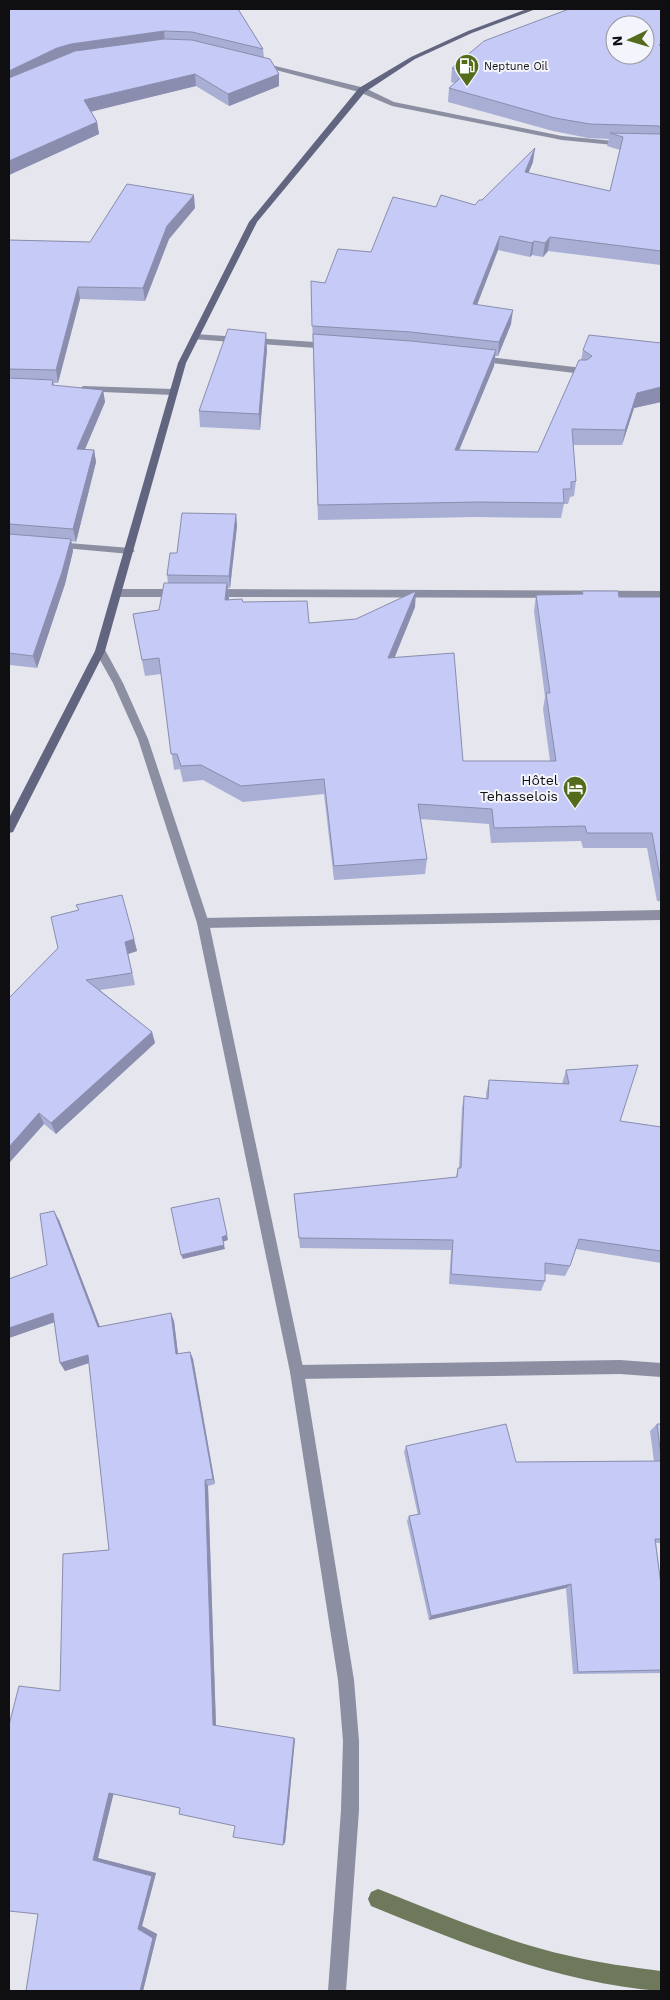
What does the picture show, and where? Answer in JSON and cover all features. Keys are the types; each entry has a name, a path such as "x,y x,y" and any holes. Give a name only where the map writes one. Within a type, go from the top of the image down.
{"main road":[{"path":"9,829 100,651 182,363 253,222 362,90 413,58 470,32 533,9"}],"street":[{"path":"251,62 362,90 392,104 562,138 588,142 630,144"},
{"path":"195,337 344,346"},
{"path":"468,358 583,371"},
{"path":"76,388 173,392"},
{"path":"46,544 130,550"},
{"path":"118,593 661,595"},
{"path":"100,651 118,683 143,739 203,922 297,1372 346,1680 350,1741 350,1810 337,1991"},
{"path":"203,922 661,915"},
{"path":"297,1372 620,1367 661,1370"}],"building":[{"path":"9,9 238,9 263,49 192,32 164,31 71,44 57,48 9,71"},
{"path":"569,9 661,9 661,45 659,45 661,46 661,128 659,126 590,124 555,118 449,88 466,73 452,68 484,41"},
{"path":"164,39 192,40 270,59 279,74 228,94 195,74 84,100 97,122 9,161 9,78 75,51"},
{"path":"610,133 661,133 661,251 550,237 545,243 534,241 532,243 500,236 473,304 513,310 499,342 411,332 312,326 311,281 325,283 338,249 371,252 393,197 436,207 441,195 475,205 535,148 525,172 610,191 623,137"},
{"path":"127,184 194,195 167,226 143,288 78,287 56,370 9,369 9,240 90,242"},
{"path":"228,329 266,333 259,414 199,411"},
{"path":"313,334 411,341 496,350 455,450 538,452 579,360 587,360 592,356 583,350 589,335 661,343 661,387 637,393 625,430 572,429 576,481 571,482 571,489 563,489 564,503 478,502 318,505"},
{"path":"9,378 53,380 52,385 103,390 77,449 94,450 73,529 9,524"},
{"path":"182,513 236,514 229,576 167,575 170,553 177,553"},
{"path":"9,534 71,539 62,572 33,656 9,653"},
{"path":"164,583 227,583 225,600 242,599 243,602 307,601 309,623 356,619 416,591 388,658 454,653 463,761 556,761 546,693 550,693 536,595 583,594 582,591 618,591 619,597 661,597 661,883 652,833 587,833 585,826 494,828 492,809 418,804 427,859 334,866 324,779 241,786 201,765 181,766 177,754 171,754 159,658 142,660 133,614 159,610"},
{"path":"122,895 134,939 125,942 132,973 86,980 152,1032 51,1123 39,1113 9,1147 9,998 58,948 51,917 79,910 76,905"},
{"path":"638,1065 620,1121 661,1127 661,1251 579,1239 570,1266 545,1263 545,1281 451,1274 453,1240 299,1238 294,1194 457,1177 458,1168 461,1168 464,1096 488,1099 489,1080 569,1084 566,1070"},
{"path":"219,1198 227,1235 222,1237 224,1245 181,1255 171,1208"},
{"path":"54,1211 98,1327 171,1313 176,1354 190,1352 213,1479 205,1480 213,1725 294,1738 283,1845 233,1837 235,1826 179,1814 180,1808 109,1793 93,1860 152,1876 138,1929 153,1938 140,1991 26,1991 38,1914 9,1911 9,1725 19,1686 60,1691 63,1554 109,1550 88,1355 60,1363 53,1313 9,1328 9,1279 47,1265 40,1214"},
{"path":"506,1424 516,1462 661,1461 661,1539 655,1539 661,1585 661,1670 578,1672 571,1584 431,1616 409,1516 420,1514 406,1446"},
{"path":"657,1424 661,1424 661,1457"}],"waterway":[{"path":"378,1899 475,1937 568,1966 617,1976 661,1981"}],"place":[{"name":"Neptune Oil","path":"467,87"},
{"name":"Hôtel Tehasselois","path":"575,809"}]}
